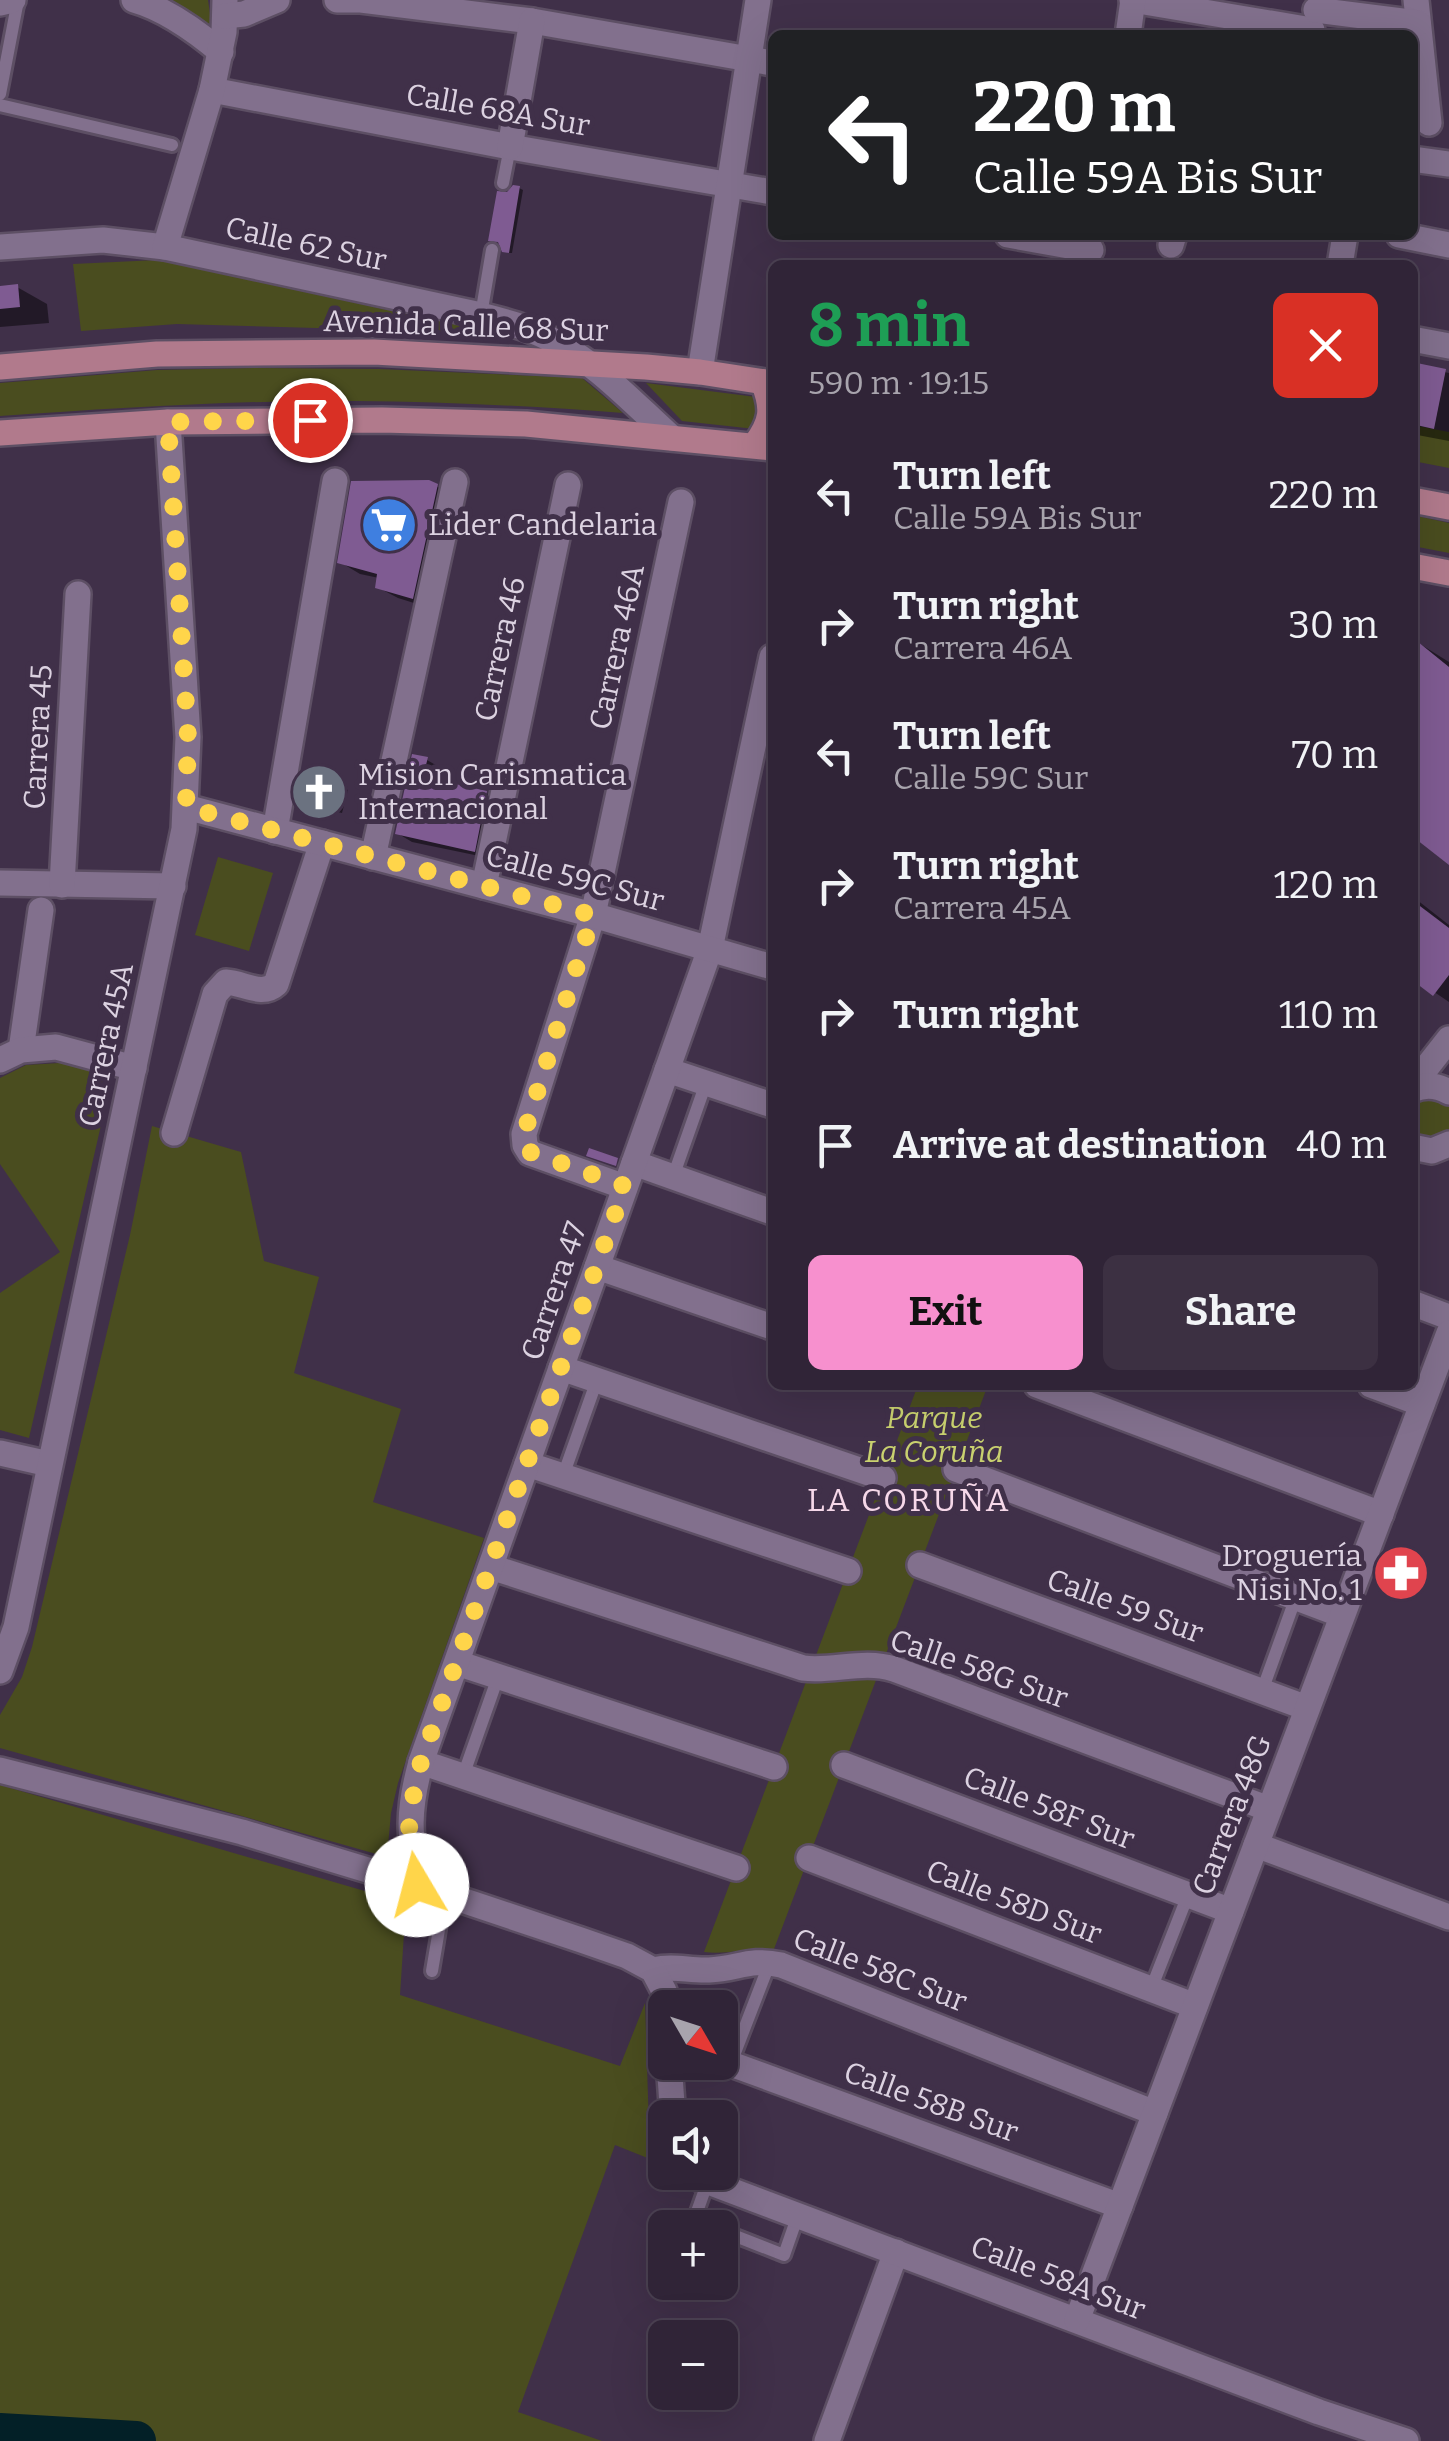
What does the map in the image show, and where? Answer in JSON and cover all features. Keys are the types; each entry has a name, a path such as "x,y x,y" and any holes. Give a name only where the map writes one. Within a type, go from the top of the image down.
{"main road":[{"name":"Avenida Calle 68 Sur","path":"0,367 156,354 374,352 587,362 768,382"},
{"path":"0,433 168,422 382,420 526,424 764,446 768,421"},
{"path":"1418,501 1449,507"},
{"path":"1418,567 1449,573"}],"street":[{"path":"0,3 15,0"},
{"path":"134,0 159,10 221,52"},
{"path":"165,246 212,90 225,8 244,14 277,0"},
{"path":"337,0 532,21 761,61"},
{"path":"700,372 730,184 761,61 758,0"},
{"path":"1129,30 1132,0 1314,19 1417,12 1430,122"},
{"path":"510,146 532,21"},
{"name":"Calle 68A Sur","path":"212,90 768,191"},
{"path":"1418,161 1449,164"},
{"path":"1418,239 1449,245"},
{"name":"Calle 62 Sur","path":"0,247 103,240 165,246 530,329 587,362 672,438"},
{"path":"1036,240 1091,250"},
{"path":"1418,341 1449,346"},
{"name":"Carrera 45A","path":"0,1671 16,1627 173,886 186,807 188,737 168,422"},
{"path":"275,831 335,481"},
{"path":"373,857 455,482"},
{"name":"Carrera 46","path":"484,886 568,485"},
{"name":"Carrera 46A","path":"629,1175 530,1152 524,1134 593,915 681,502"},
{"name":"Carrera 45","path":"62,884 78,594"},
{"name":"Carrera 47","path":"417,1885 409,1831 421,1762 710,950 768,676"},
{"name":"Calle 59C Sur","path":"186,807 593,915 768,967"},
{"path":"174,1133 215,994 226,982 264,990 276,984 322,843"},
{"path":"0,883 173,886"},
{"path":"41,910 10,1055 56,1047 134,1068"},
{"path":"1418,1080 1449,1039"},
{"path":"667,1070 768,1104"},
{"path":"1418,1087 1434,1086 1449,1092"},
{"path":"629,1175 673,1177 768,1211"},
{"path":"598,1266 768,1326"},
{"path":"1418,1305 1449,1317"},
{"name":"Carrera 48G","path":"1077,2320 1449,1333"},
{"path":"562,1368 883,1478"},
{"path":"1051,1390 1381,1514"},
{"path":"1385,1390 1422,1404"},
{"path":"0,1453 49,1464"},
{"path":"527,1464 848,1571"},
{"path":"956,1469 1342,1615"},
{"name":"Calle 59 Sur","path":"920,1565 1308,1708"},
{"name":"Calle 58G Sur","path":"491,1567 803,1668 826,1670 868,1664 894,1669 1270,1809"},
{"path":"456,1663 774,1767"},
{"path":"421,1762 736,1868"},
{"name":"Calle 58F Sur","path":"844,1765 1231,1911"},
{"name":"Calle 58C Sur","path":"0,1770 242,1832 417,1885 582,1940 653,1970 675,1966 714,1970 744,1962 770,1962 830,1982 1155,2113"},
{"path":"1256,1845 1449,1917"},
{"name":"Calle 58D Sur","path":"809,1858 1195,2006"},
{"path":"653,1970 664,1990"},
{"name":"Calle 58B Sur","path":"738,2066 1120,2206"},
{"name":"Calle 58A Sur","path":"733,2190 1319,2412 1406,2441"},
{"path":"826,2441 896,2252"}],"lane":[{"path":"0,94 4,47 15,0"},
{"path":"0,106 172,145"},
{"path":"503,183 510,146"},
{"path":"480,316 492,250"},
{"path":"673,1177 706,1083"},
{"path":"563,1476 597,1380"},
{"path":"1262,1691 1296,1598"},
{"path":"463,1776 498,1676"},
{"path":"432,1971 445,1894"},
{"path":"1151,1989 1188,1895"},
{"path":"738,2035 770,1962"},
{"path":"738,2237 784,2255 798,2215"}],"green space":[{"path":"162,0 208,0 212,27"},
{"path":"157,260 494,333 177,324 81,331 73,264"},
{"path":"254,368 582,378 623,413 457,403 312,401 0,416 0,383 157,370"},
{"path":"646,383 768,398 768,431 682,421"},
{"path":"1418,426 1449,432 1449,468 1418,462"},
{"path":"1418,516 1449,523 1449,553 1418,547"},
{"path":"218,857 273,873 249,951 195,935"},
{"path":"60,1063 113,1073 29,1438 0,1430 0,1293 60,1252 0,1164 0,1078 26,1065"},
{"path":"1418,1090 1449,1092 1449,1144 1418,1147"},
{"path":"152,1126 241,1152 264,1261 319,1277 294,1373 401,1409 373,1502 484,1538 398,1783 387,1857 0,1748 0,1715 22,1677 32,1647 130,1235"},
{"name":"Parque La Coruña","path":"916,1390 986,1390 774,1949 704,1952"},
{"path":"0,1785 406,1903 400,1995 620,2066 645,2003 648,2158 615,2145 518,2412 602,2441 0,2441"}],"building":[{"path":"513,185 520,186 509,253 502,252 498,242 488,241 497,191 507,192"},
{"path":"18,284 20,307 0,309 0,286"},
{"path":"1418,363 1446,369 1434,429 1418,425"},
{"name":"Lider Candelaria","path":"429,480 438,484 413,599 375,588 377,574 337,563 351,481"},
{"path":"1418,642 1449,667 1449,865 1418,841"},
{"path":"412,754 428,757 423,777 487,791 475,852 395,834"},
{"name":"Mision Carismatica Internacional","path":"306,775 339,783 332,810 299,802"},
{"path":"1418,905 1449,928 1449,975 1433,996 1418,985"},
{"path":"589,1148 618,1158 616,1166 586,1156"}],"waterway":[{"path":"0,2433 136,2441"}],"place":[{"name":"Lider Candelaria","path":"389,525"},
{"name":"Mision Carismatica Internacional","path":"319,792"},
{"name":"Droguería Nisi No. 1","path":"1401,1573"}],"district":[{"name":"LA CORUÑA","path":"909,1500"}],"route":[{"path":"310,420 168,422 188,737 186,807 593,915 524,1134 525,1144 530,1152 625,1186 421,1762 412,1794 409,1831 417,1885"}]}
